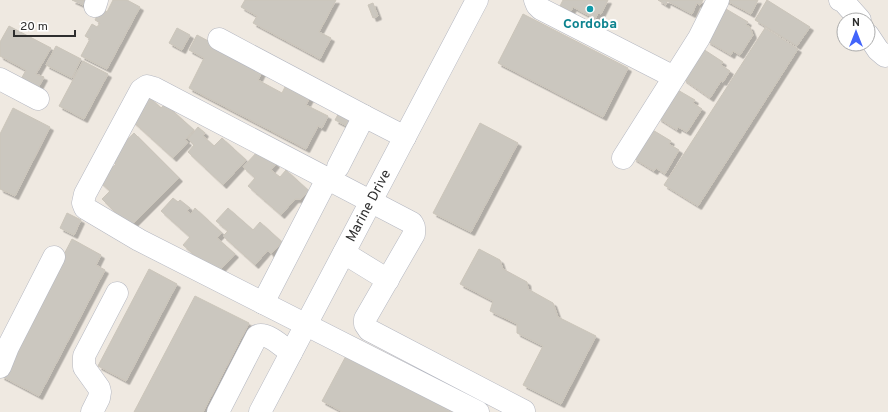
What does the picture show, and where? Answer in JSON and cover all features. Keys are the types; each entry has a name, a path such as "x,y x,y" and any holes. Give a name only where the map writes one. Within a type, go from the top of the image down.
{"street":[{"name":"Marine Drive","path":"260,412 477,0"},
{"path":"535,0 536,5 541,8 674,77"},
{"path":"623,158 699,38 718,0"},
{"path":"840,0 844,2 853,12"},
{"path":"219,39 405,137"},
{"path":"876,47 885,56"},
{"path":"0,79 38,99"},
{"path":"478,412 139,240 88,211 84,205 85,194 141,90 147,86 154,88 332,173 370,202 412,223 414,227 414,234 365,319 365,324 369,330 524,412"},
{"path":"263,303 364,116"},
{"path":"344,252 388,280"},
{"path":"0,367 8,347 54,257"},
{"path":"92,412 99,398 100,392 99,388 84,367 84,356 117,293"},
{"path":"218,412 257,336 260,334 265,334 291,353"}],"building":[{"path":"72,0 85,0 83,5"},
{"path":"113,0 127,0 140,7 107,69 81,56 90,39 85,36 92,24 97,27 100,23 95,20 101,8 107,12"},
{"path":"245,0 336,0 319,32 331,38 320,59 253,23 257,16 241,7"},
{"name":"Cordoba","path":"563,0 608,0 601,14 598,13 595,19 573,7 571,11 560,6"},
{"path":"658,0 703,0 700,5 697,3 692,14 667,1 666,5"},
{"path":"725,0 758,0 751,14"},
{"path":"767,0 810,27 797,46 755,20"},
{"path":"373,3 378,16 373,18 368,5"},
{"path":"726,9 748,22 746,25 750,27 753,35 740,55 733,51 731,55 707,41"},
{"path":"523,14 628,68 603,117 498,63"},
{"path":"9,26 51,48 36,74 44,77 36,92 19,83 26,70 0,56 0,42"},
{"path":"177,28 190,35 182,50 169,43"},
{"path":"765,28 798,49 698,206 664,185"},
{"path":"197,35 263,70 258,80 282,93 287,83 311,96 306,105 328,116 322,128 318,126 306,149 189,88 204,58 189,50"},
{"path":"56,46 81,59 72,78 46,65"},
{"path":"703,49 723,62 721,65 730,71 723,82 721,81 710,98 683,79"},
{"path":"83,61 108,74 84,119 59,106"},
{"path":"676,89 695,100 693,103 702,109 687,132 678,127 677,130 658,118"},
{"path":"149,97 161,108 165,104 194,130 185,140 188,142 173,158 129,118"},
{"path":"13,108 50,127 15,196 0,189 0,134"},
{"path":"340,111 356,119 351,128 335,120"},
{"path":"480,123 518,143 471,232 433,213"},
{"path":"198,127 205,133 203,136 214,146 222,138 246,160 223,185 188,152 194,145 188,139"},
{"path":"651,129 671,141 669,144 679,150 665,174 656,168 654,171 633,158"},
{"path":"134,133 179,178 130,227 102,199 110,191 99,181 116,164 109,157"},
{"path":"259,150 276,164 271,170 280,177 286,170 309,191 301,199 295,199 281,215 248,186 255,178 243,167"},
{"path":"173,198 178,202 180,200 190,208 187,211 191,214 195,208 222,233 217,238 235,254 216,274 183,245 190,237 161,211"},
{"path":"228,208 253,230 260,222 282,242 271,254 268,250 255,265 223,236 228,231 216,221"},
{"path":"67,213 81,220 74,235 60,228"},
{"path":"72,239 101,255 96,265 105,270 39,396 1,376"},
{"path":"479,249 500,260 503,269 527,282 528,289 553,303 558,317 596,336 561,404 523,385 543,346 517,333 517,324 490,311 493,301 460,284"},
{"path":"149,269 177,284 126,381 98,366"},
{"path":"195,296 249,323 203,412 134,412"},
{"path":"347,354 459,412 343,412 322,401"}],"place":[{"name":"Cordoba","path":"590,9"}]}
